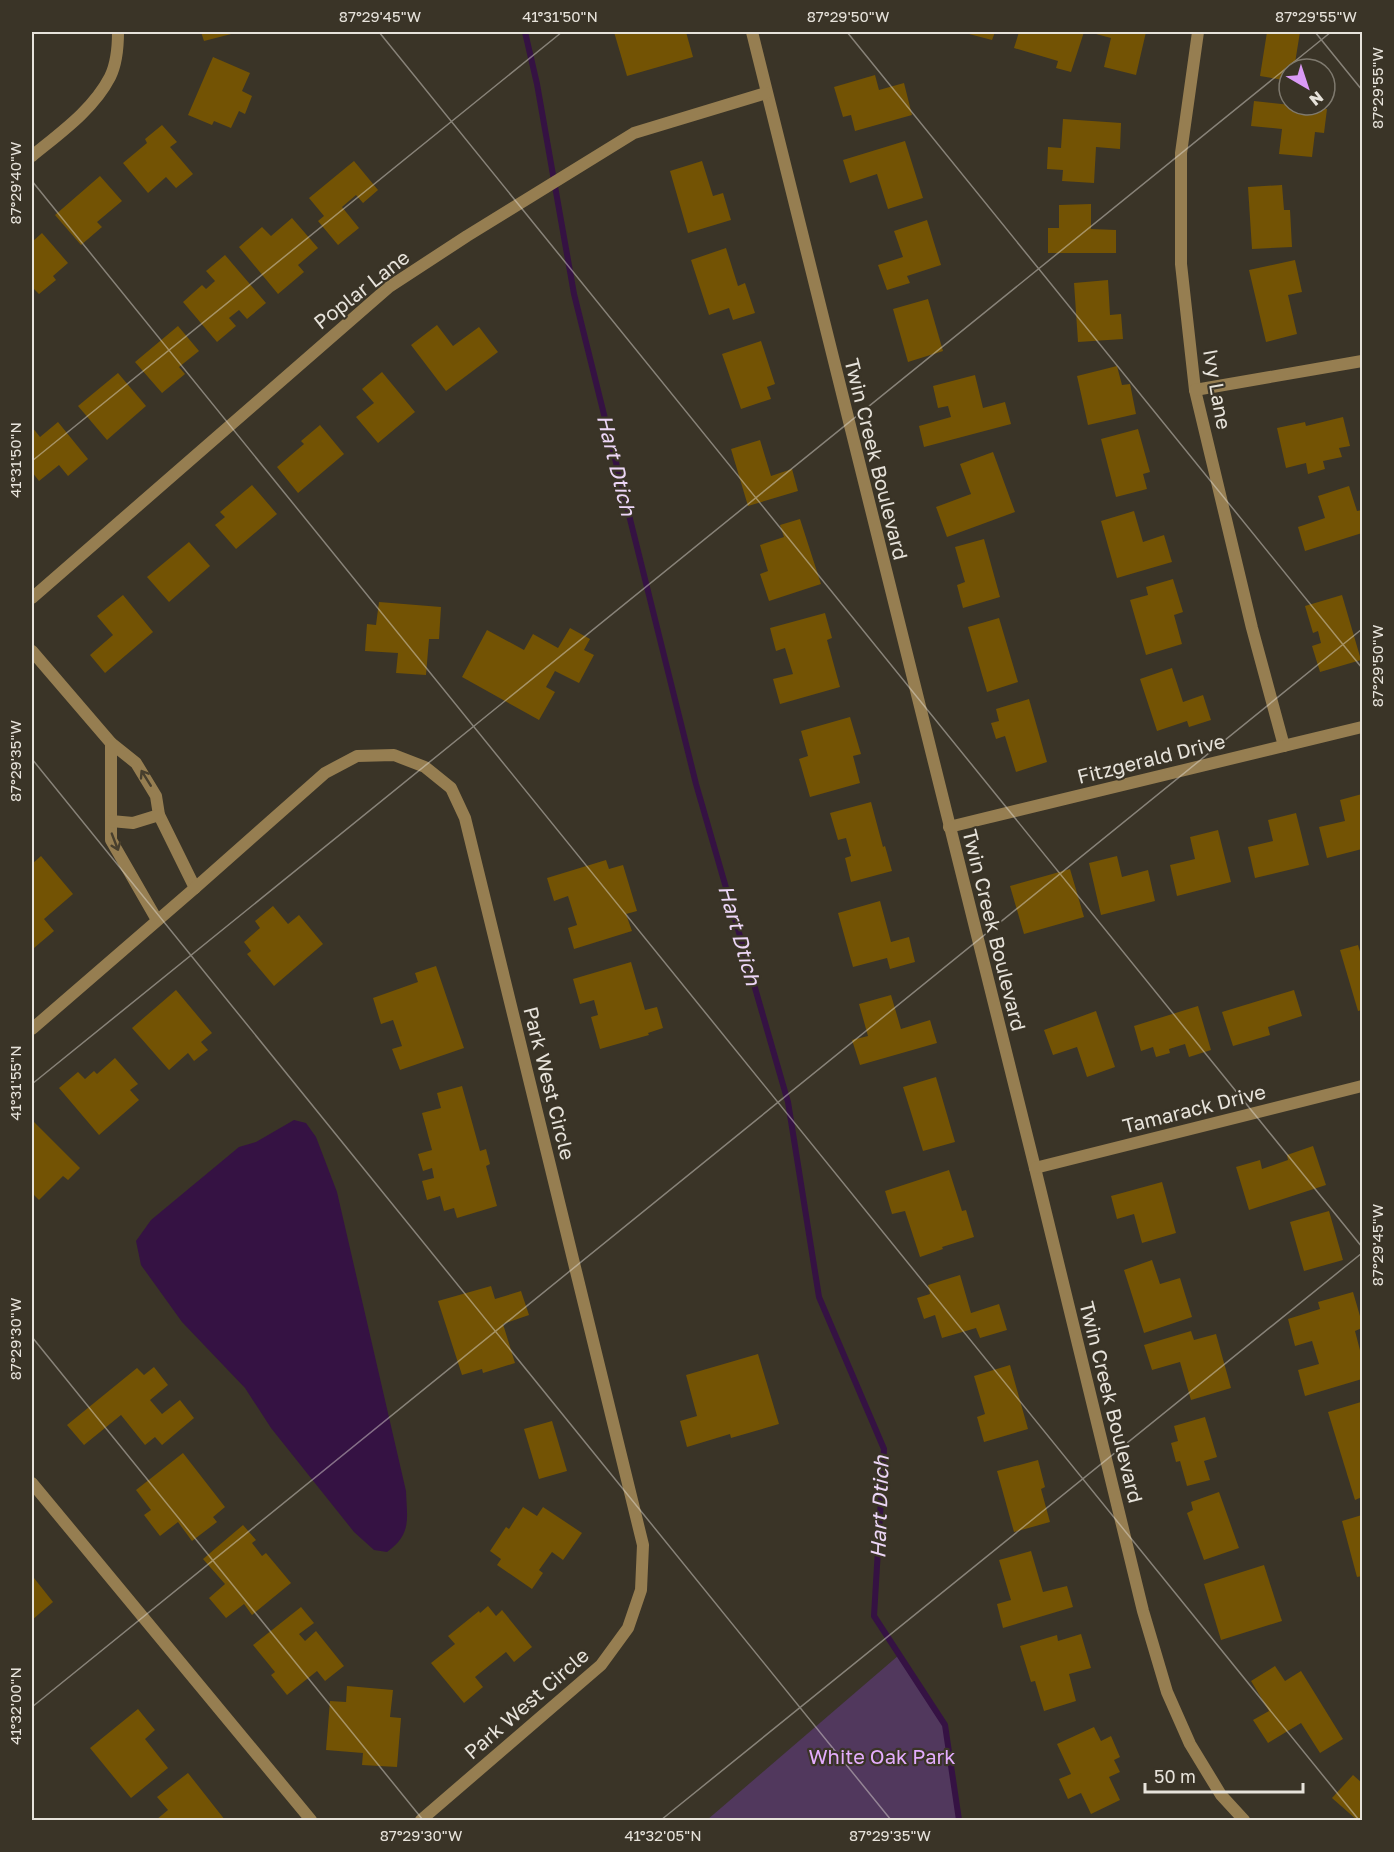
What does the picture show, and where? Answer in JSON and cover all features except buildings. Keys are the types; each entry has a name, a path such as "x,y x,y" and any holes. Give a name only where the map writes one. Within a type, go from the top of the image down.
{"street":[{"path":"32,156 81,114 99,95 111,75 118,51 118,32"},
{"name":"Twin Creek Boulevard","path":"752,32 1143,1611 1167,1692 1190,1744 1221,1795 1244,1821"},
{"name":"Ivy Lane","path":"1198,32 1181,153 1180,264 1195,390 1224,514 1284,746"},
{"name":"Poplar Lane","path":"32,598 389,288 467,236 634,133 766,93"},
{"path":"1195,390 1362,361"},
{"path":"32,651 111,743 136,763 156,796 159,815 195,888"},
{"name":"Fitzgerald Drive","path":"949,827 1362,727"},
{"path":"111,743 111,840 157,920"},
{"name":"Park West Circle","path":"32,1029 325,773 357,756 394,755 425,767 451,788 465,818 643,1545 641,1590 628,1628 601,1665 421,1821"},
{"path":"111,821 133,823 159,815"},
{"name":"Tamarack Drive","path":"1035,1168 1362,1086"},
{"path":"32,1483 311,1821"}],"green space":[{"name":"White Oak Park","path":"899,1655 945,1725 959,1820 707,1820"}],"shaded area":[{"path":"294,1120 306,1123 316,1137 337,1192 406,1491 407,1518 404,1532 401,1539 387,1552 374,1550 354,1532 271,1428 245,1388 182,1322 141,1265 136,1241 151,1220 239,1147 256,1142"}],"waterway":[{"name":"Hart Dtich","path":"525,32 537,84 574,294 696,784 788,1102 819,1297 884,1449 874,1616 945,1725 959,1820"}]}
